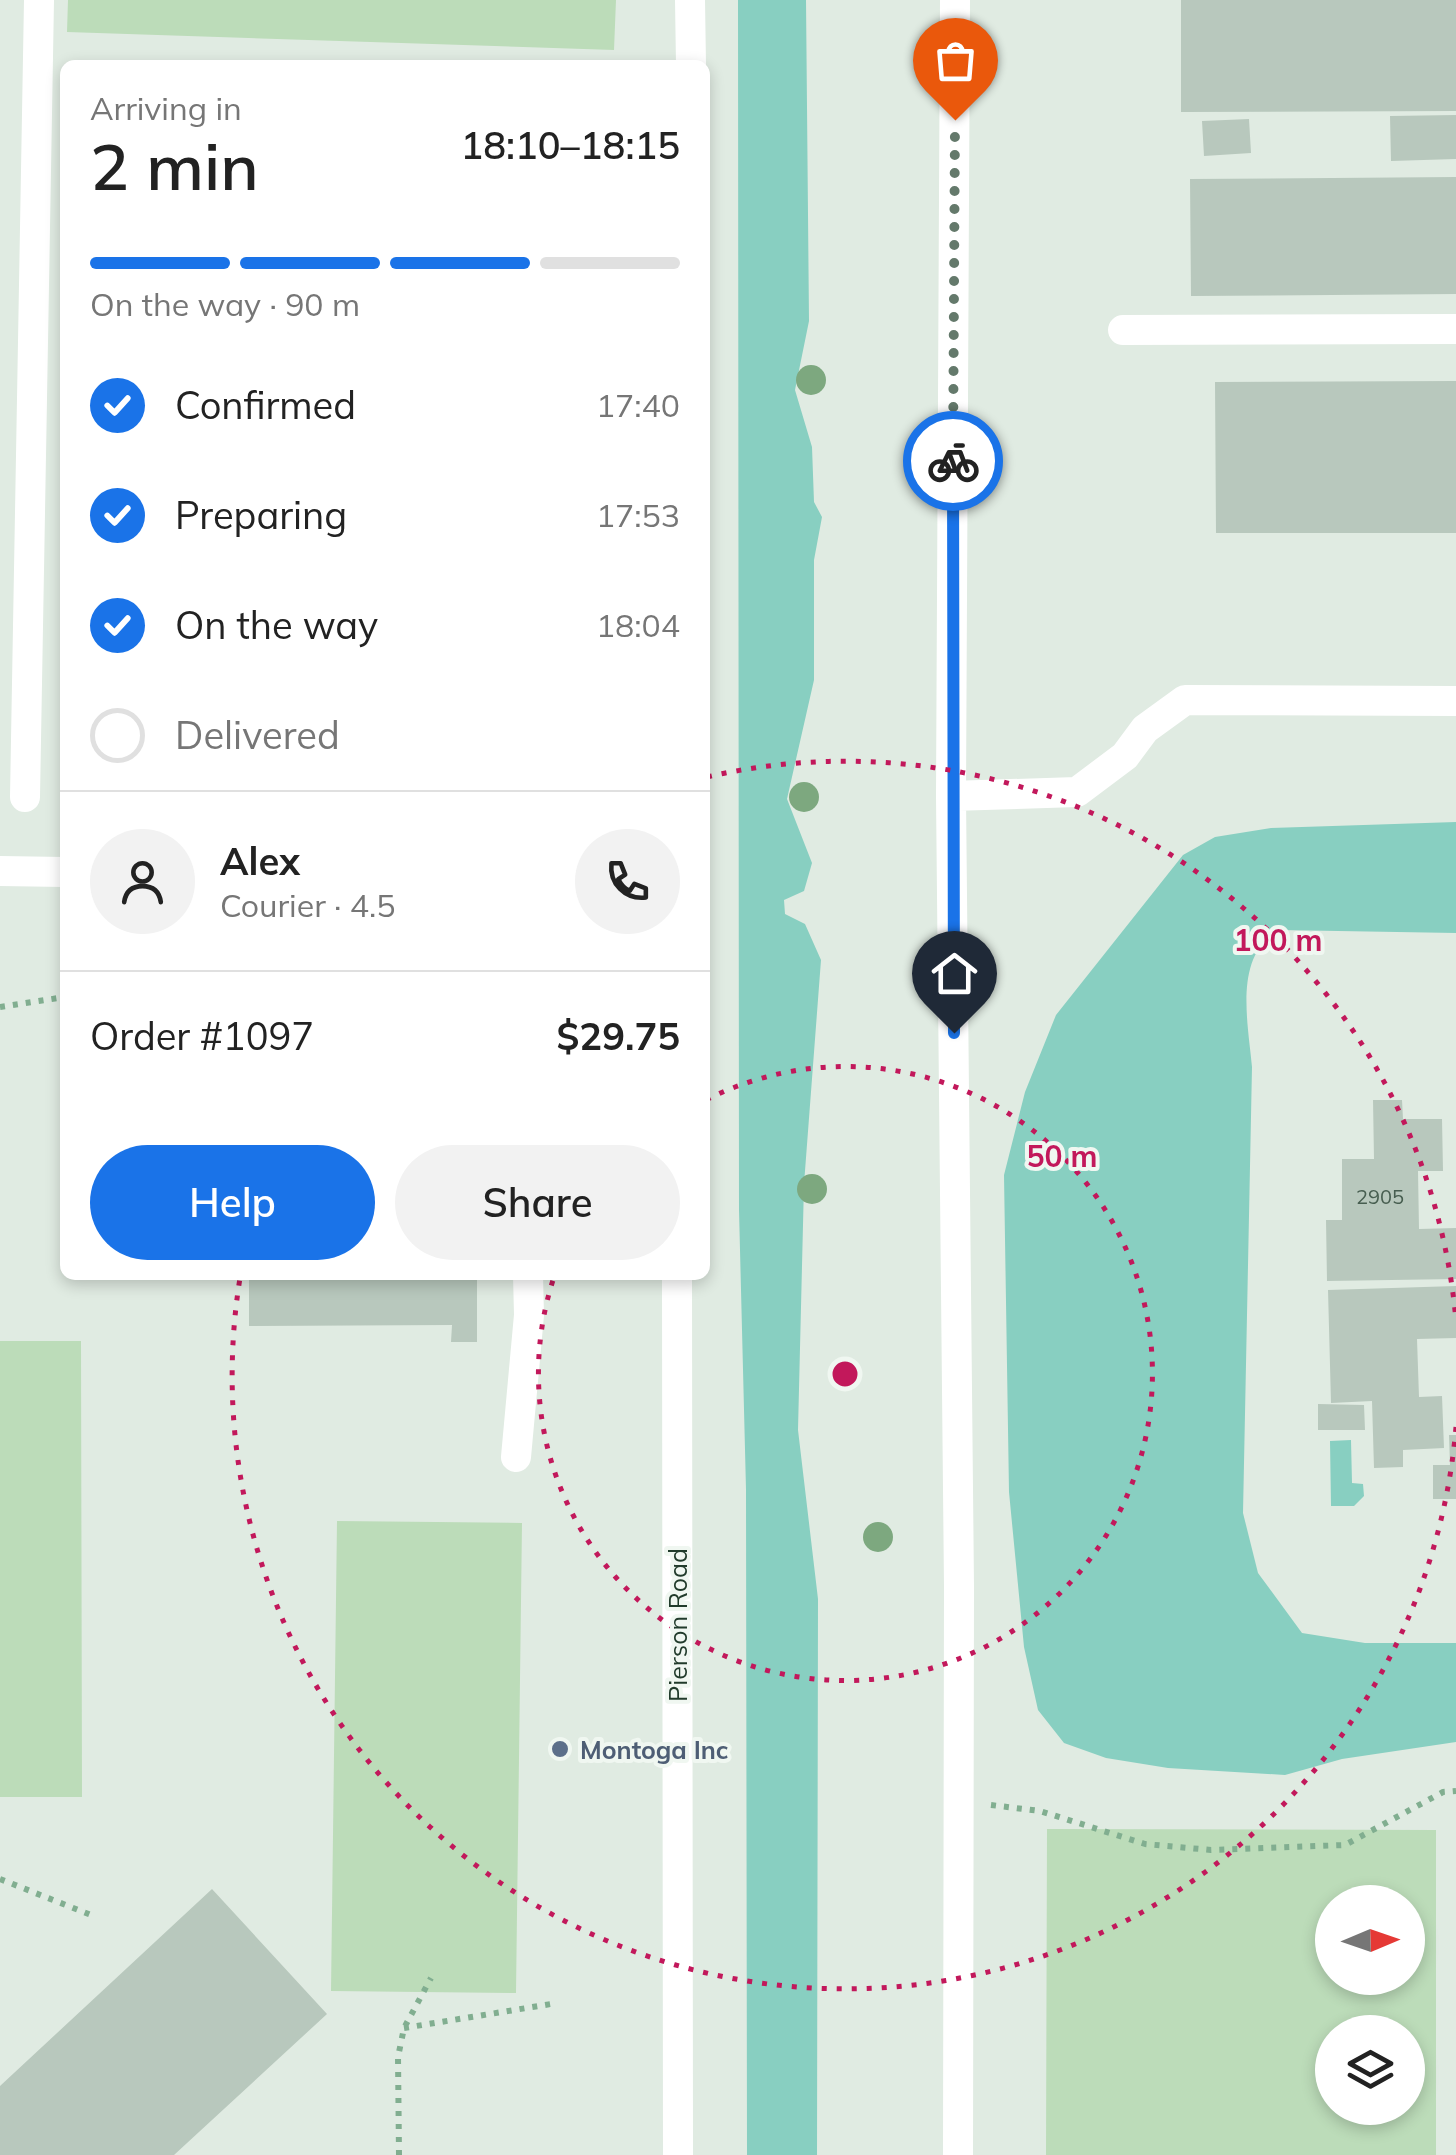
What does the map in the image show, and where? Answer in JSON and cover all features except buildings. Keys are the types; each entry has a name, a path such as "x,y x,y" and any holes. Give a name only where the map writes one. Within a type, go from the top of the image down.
{"street":[{"path":"25,796 38,0"},
{"path":"690,0 690,60"},
{"path":"956,0 951,796 958,2155"},
{"path":"1123,330 1456,328"},
{"path":"951,796 1077,792 1125,756 1145,729 1185,700 1456,701"},
{"path":"0,871 60,872"},
{"path":"516,1457 529,1315 528,1280"},
{"name":"Pierson Road","path":"676,1280 678,2155"}],"path":[{"path":"0,1007 60,997"},
{"path":"959,1801 1040,1811 1145,1844 1211,1850 1345,1845 1443,1792 1456,1791"},
{"path":"0,1879 92,1915"},
{"path":"399,2155 398,2057 404,2028 432,1978"},
{"path":"404,2028 552,2004"}],"green space":[{"path":"68,0 616,0 614,50 67,32"},
{"path":"0,1341 81,1341 82,1797 0,1797"},
{"path":"337,1521 522,1523 516,1993 331,1991"},
{"path":"1047,1829 1436,1830 1436,2155 1046,2155"}],"water":[{"path":"738,0 806,0 809,321 795,390 812,447 814,502 822,517 814,560 814,680 787,799 812,863 804,891 784,900 785,914 805,924 821,960 804,1184 798,1430 818,1599 817,2155 747,2155 746,1489 739,1210"},
{"path":"1456,822 1456,933 1279,930 1264,942 1249,973 1247,1011 1252,1067 1243,1513 1258,1573 1302,1633 1365,1643 1456,1643 1456,1742 1342,1759 1285,1775 1168,1768 1106,1758 1064,1743 1038,1710 1024,1647 1009,1492 1004,1175 1025,1092 1056,1015 1183,855 1215,837 1271,828"},
{"path":"1351,1440 1352,1483 1363,1484 1364,1496 1354,1506 1331,1506 1330,1441"}],"way so far":[{"path":"953,461 955,120"}],"place":[{"name":"Montoga Inc","path":"560,1749"}],"route":[{"path":"953,461 954,1033"}]}
